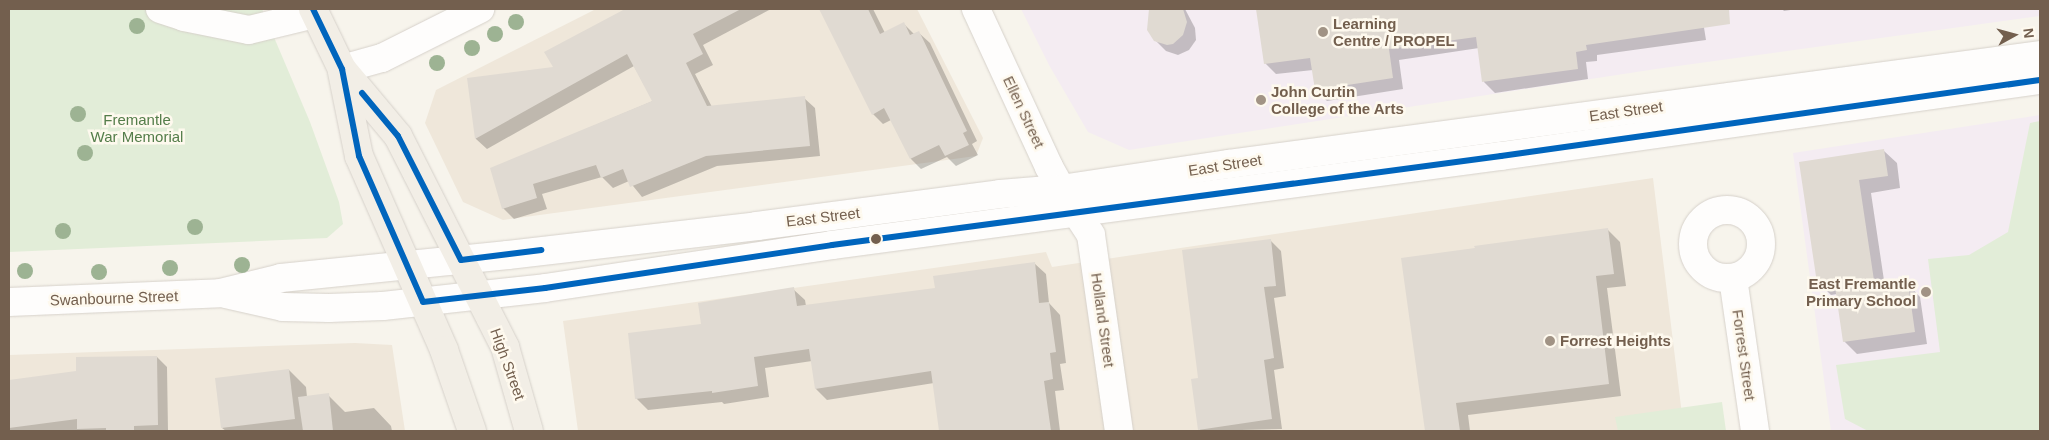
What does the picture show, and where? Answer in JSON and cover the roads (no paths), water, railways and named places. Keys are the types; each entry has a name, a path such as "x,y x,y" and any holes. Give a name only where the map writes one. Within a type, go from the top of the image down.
{"main road":[{"name":"High Street","path":"314,11 342,69 398,136 505,347 524,406 529,431"},
{"name":"High Street","path":"342,69 359,156 449,361 472,431"}],"street":[{"path":"160,9 184,18 249,30 314,11"},
{"path":"342,69 382,58 480,9"},
{"name":"Ellen Street","path":"976,9 1061,189 1077,213"},
{"name":"East Street","path":"408,266 757,226 1000,194 1061,189 1230,164 2040,55"},
{"name":"East Street","path":"423,302 546,288 769,254 1501,156 2040,80"},
{"name":"Holland Street","path":"1077,213 1091,235 1119,431"},
{"name":"Swanbourne Street","path":"9,302 220,293 281,278 408,266"},
{"name":"Forrest Street","path":"1733,278 1755,431"},
{"name":"Swanbourne Street","path":"220,293 283,307 382,306 423,302"}],"place":[{"name":"Learning Centre / PROPEL","path":"1323,32"},
{"name":"John Curtin College of the Arts","path":"1261,100"},
{"name":"East Fremantle Primary School","path":"1926,292"},
{"name":"Forrest Heights","path":"1550,341"}],"park label":[{"name":"Fremantle War Memorial","path":"137,128"}]}
